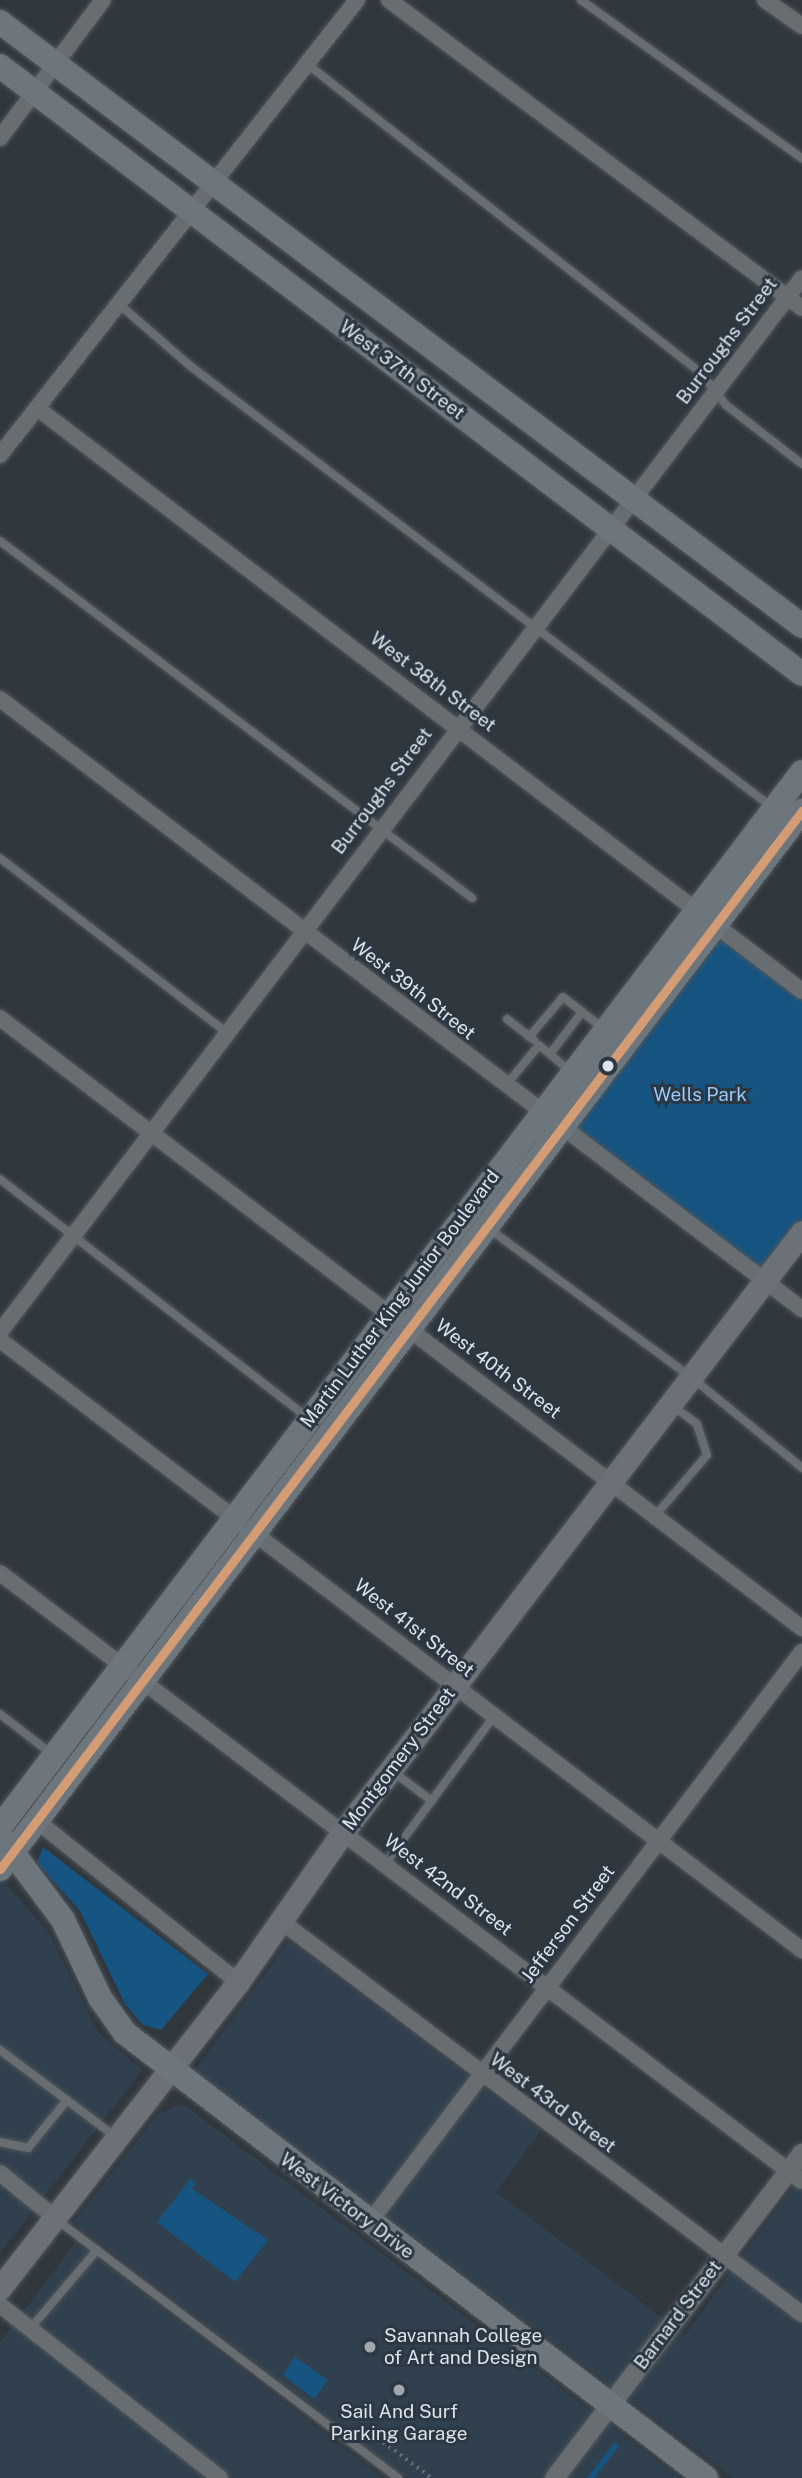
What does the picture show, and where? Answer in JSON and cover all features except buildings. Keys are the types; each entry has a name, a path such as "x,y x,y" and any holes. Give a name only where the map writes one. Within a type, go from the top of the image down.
{"main road":[{"name":"West 37th Street","path":"0,22 215,186 637,499 802,626"},
{"name":"West 37th Street","path":"0,66 802,674"},
{"name":"Martin Luther King Junior Boulevard","path":"0,1871 8,1843 37,1821 146,1683 486,1226 547,1120 571,1071 604,1029 793,818 802,772"},
{"name":"Martin Luther King Junior Boulevard","path":"0,1827 389,1313 547,1120 705,918"},
{"name":"Montgomery Street","path":"0,2288 238,1982 343,1832 802,1232"},
{"name":"West Victory Drive","path":"8,1843 70,1933 108,2013 168,2069 706,2478"},
{"name":"West Victory Drive","path":"0,1871 39,1890"}],"street":[{"path":"0,138 103,0"},
{"path":"0,455 195,213 305,62 357,0"},
{"path":"389,0 802,308"},
{"path":"765,0 802,26"},
{"name":"Burroughs Street","path":"0,1332 379,829 637,499 715,391 802,278"},
{"name":"West 38th Street","path":"37,408 802,991"},
{"name":"West 39th Street","path":"0,699 303,929 547,1120 802,1309"},
{"name":"West 40th Street","path":"0,1018 802,1628"},
{"name":"West 41st Street","path":"0,1340 259,1534 802,1950"},
{"name":"West 42nd Street","path":"0,1573 795,2176"},
{"name":"Jefferson Street","path":"369,2222 802,1652"},
{"path":"37,1821 238,1982"},
{"name":"West 43rd Street","path":"282,1922 479,2074 802,2314"},
{"name":"Barnard Street","path":"554,2478 724,2255 795,2176 802,2153"},
{"path":"1,2176 54,2217"},
{"path":"0,2305 220,2478"}],"lane":[{"path":"581,0 802,158"},
{"path":"305,62 700,372 715,391 802,464"},
{"path":"120,305 189,365 793,818"},
{"path":"0,541 472,898"},
{"path":"0,858 226,1032"},
{"path":"529,1037 563,997 604,1029"},
{"path":"550,1054 582,1012"},
{"path":"508,1019 571,1071"},
{"path":"505,1087 538,1045"},
{"path":"0,1179 310,1419"},
{"path":"486,1226 691,1377 802,1468"},
{"path":"655,1516 707,1455 696,1424 671,1405"},
{"path":"0,1714 54,1756"},
{"path":"385,1864 494,1716"},
{"path":"391,1770 432,1801"},
{"path":"0,2050 116,2137"},
{"path":"0,2057 10,2058"},
{"path":"0,2142 28,2148 67,2100"},
{"path":"54,2217 398,2478"},
{"path":"30,2329 97,2250"}],"path":[{"path":"372,2434 432,2478"}],"shaded area":[{"path":"0,1878 48,1931 98,2032 142,2070 0,2253"},
{"path":"289,1941 541,2130 496,2192 685,2335 802,2174 802,2478 734,2478 194,2071"},
{"name":"Savannah College of Art and Design","path":"181,2104 680,2478 407,2478 356,2440 73,2222 157,2115"},
{"path":"76,2242 383,2478 0,2478 0,2343"}],"green space":[{"name":"Wells Park","path":"704,921 802,996 802,1224 765,1272 556,1115"},
{"path":"43,1847 208,1974 161,2030 143,2025 125,2004 80,1911 37,1863"},
{"path":"190,2179 196,2183 192,2189 268,2240 235,2282 157,2222"},
{"path":"295,2357 328,2380 314,2399 283,2375"},
{"path":"615,2442 619,2446 594,2478 587,2478"}],"transit line":[{"path":"0,1869 802,811"}],"place":[{"name":"Savannah College of Art and Design","path":"370,2347"},
{"name":"Sail And Surf Parking Garage","path":"399,2390"}]}
